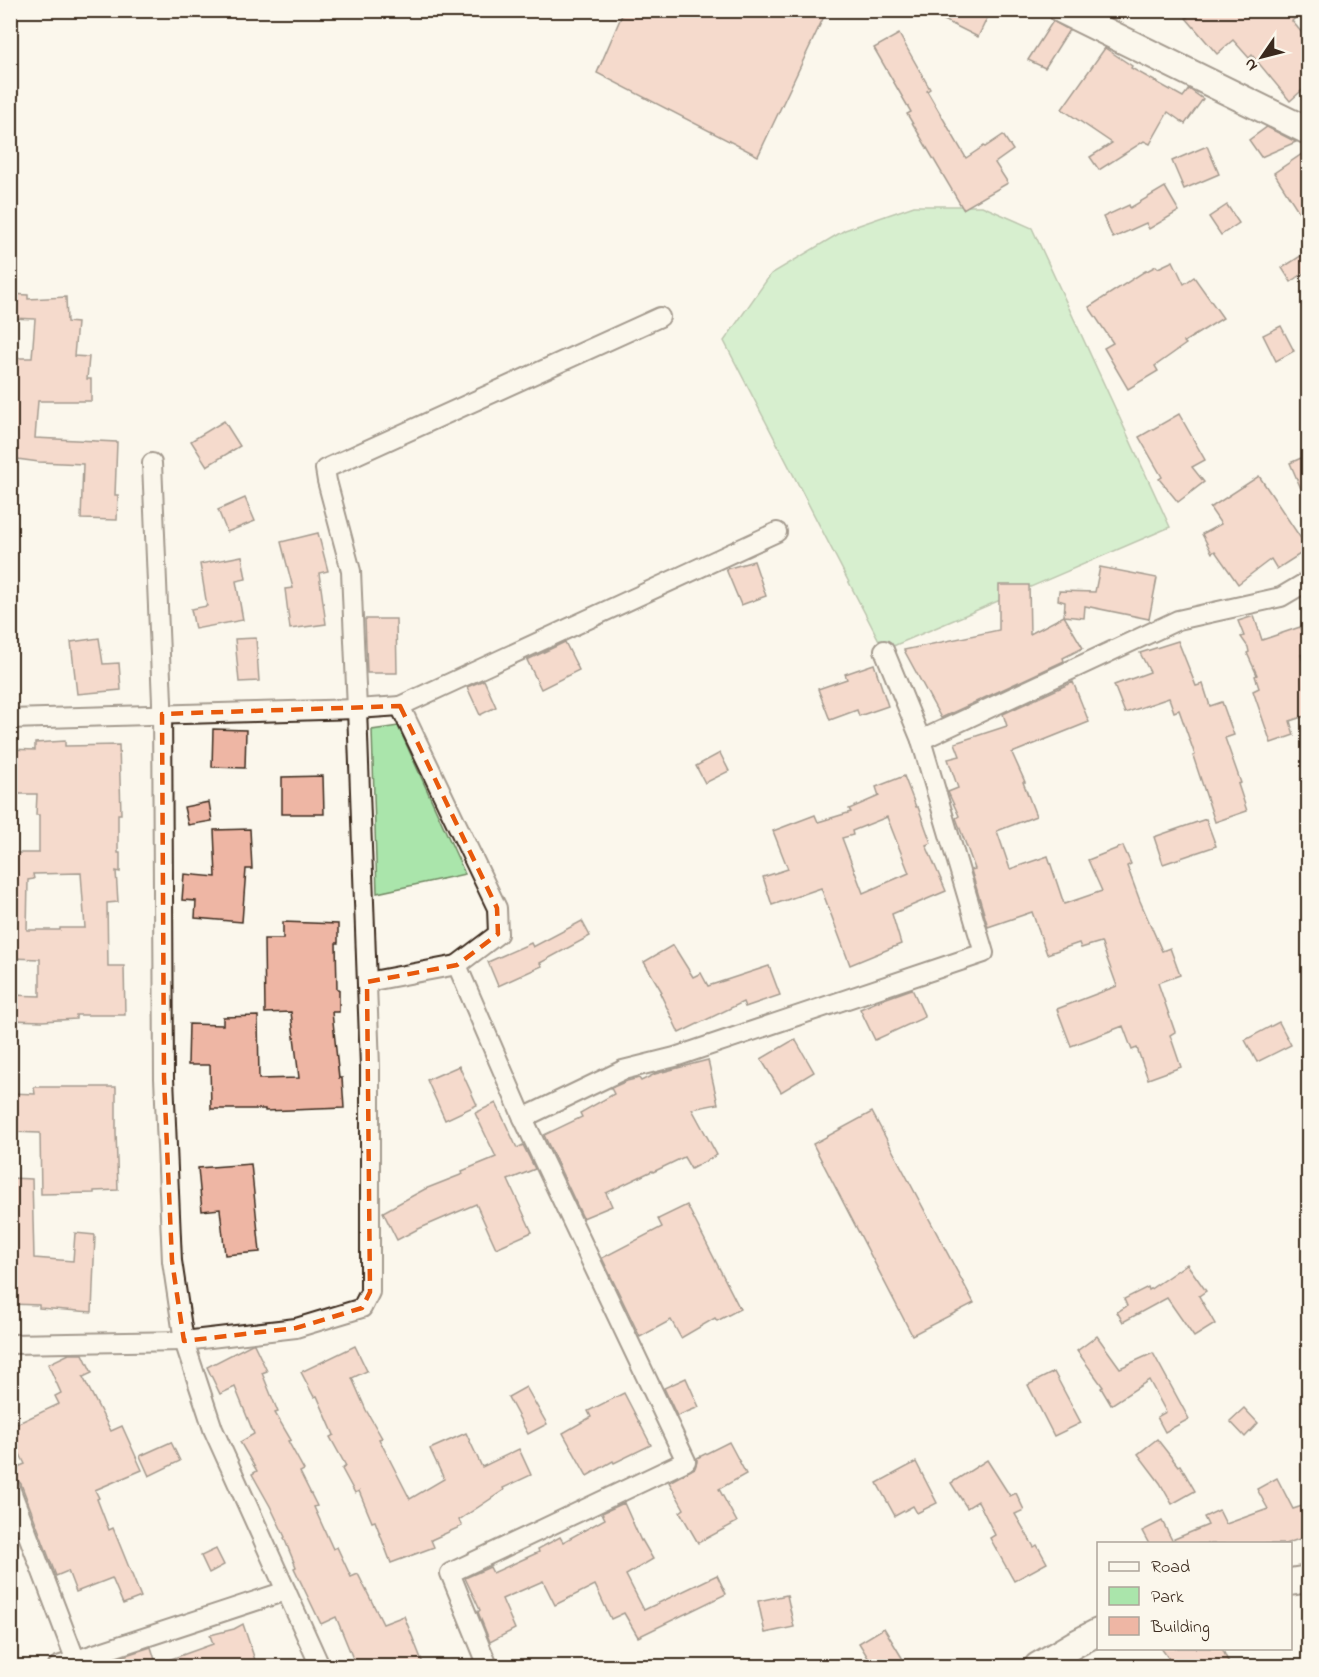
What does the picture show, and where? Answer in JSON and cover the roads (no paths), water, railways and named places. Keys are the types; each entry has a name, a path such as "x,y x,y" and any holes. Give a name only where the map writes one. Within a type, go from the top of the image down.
{"main road":[{"path":"1062,10 1308,131"},
{"path":"1292,1582 1308,1579"},
{"path":"1038,1666 1097,1633"}],"street":[{"path":"10,1344 184,1341 296,1328 362,1308 370,1292 370,1067 351,571 325,469 660,318"},
{"path":"152,462 162,714 164,1078 172,1261 184,1341 213,1429 320,1666"},
{"path":"10,719 400,706 777,532"},
{"path":"921,740 1178,620 1281,597 1308,581"},
{"path":"523,1118 623,1070 675,1057 984,953 921,740 884,650"},
{"path":"367,982 457,965 498,934 497,908 400,706"},
{"path":"457,965 523,1118 686,1461 450,1573 488,1666"},
{"path":"10,1488 75,1661"},
{"path":"58,1666 286,1591"}]}
